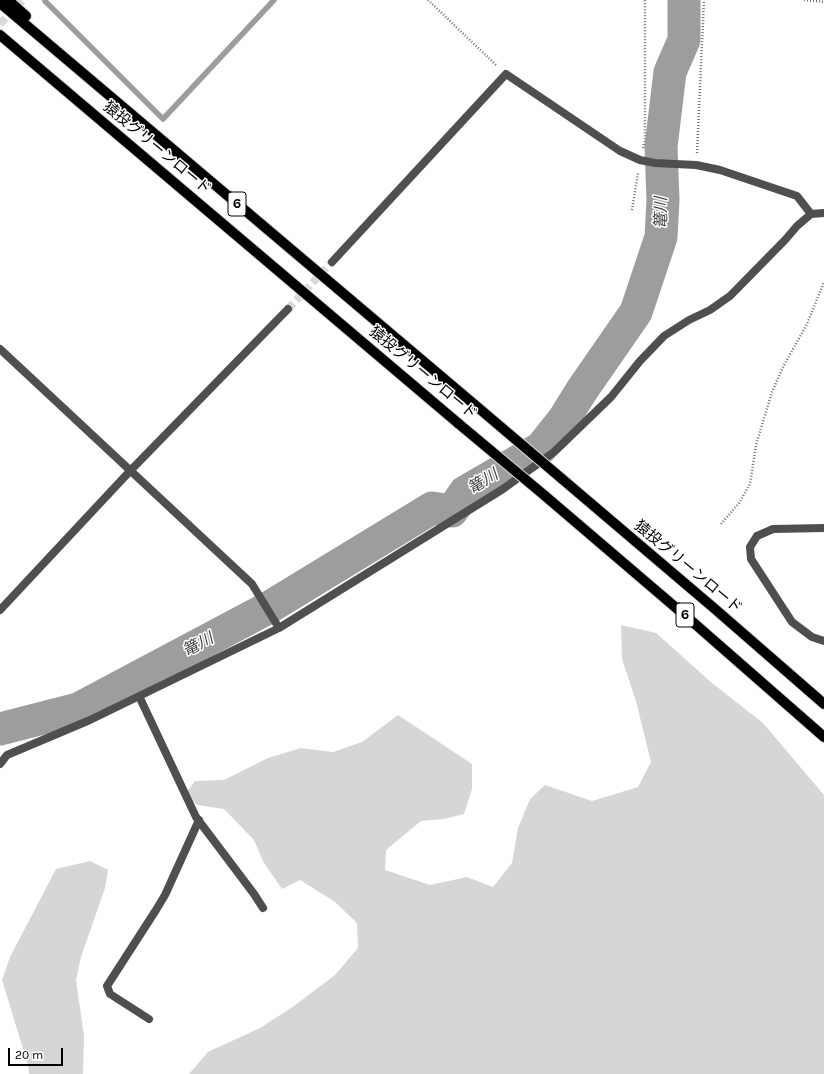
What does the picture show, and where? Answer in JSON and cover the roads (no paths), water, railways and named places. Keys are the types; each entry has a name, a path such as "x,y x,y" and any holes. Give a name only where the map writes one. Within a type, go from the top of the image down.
{"main road":[{"path":"8,0 53,41 88,78"},
{"name":"猿投グリーンロード","path":"0,3 561,478 824,704"},
{"name":"猿投グリーンロード","path":"0,35 544,495 824,737"}],"street":[{"path":"332,262 506,74 620,150 640,160 655,163 696,165 720,170 797,196 810,214"},
{"path":"0,764 7,755 90,720 277,625 503,489 554,452 611,397 640,361 664,336 689,320 710,310 730,296 810,214 824,213"},
{"path":"0,610 130,471 288,309"},
{"path":"0,349 252,584 277,625"},
{"path":"824,528 773,529 758,536 750,547 751,558 792,622 812,637 824,641"},
{"path":"139,696 196,817 263,908"},
{"path":"149,1019 110,994 107,986 165,895 199,820"}],"waterway":[{"path":"45,1 163,119 274,0"},
{"name":"篭川","path":"0,729 78,709 268,608 432,508 452,511 465,492 541,448 564,419 582,390 636,312 661,237 663,200 661,147 670,72 684,40 684,0"}],"tunnel":[{"path":"0,24 23,0"},
{"path":"288,309 332,262"}]}
